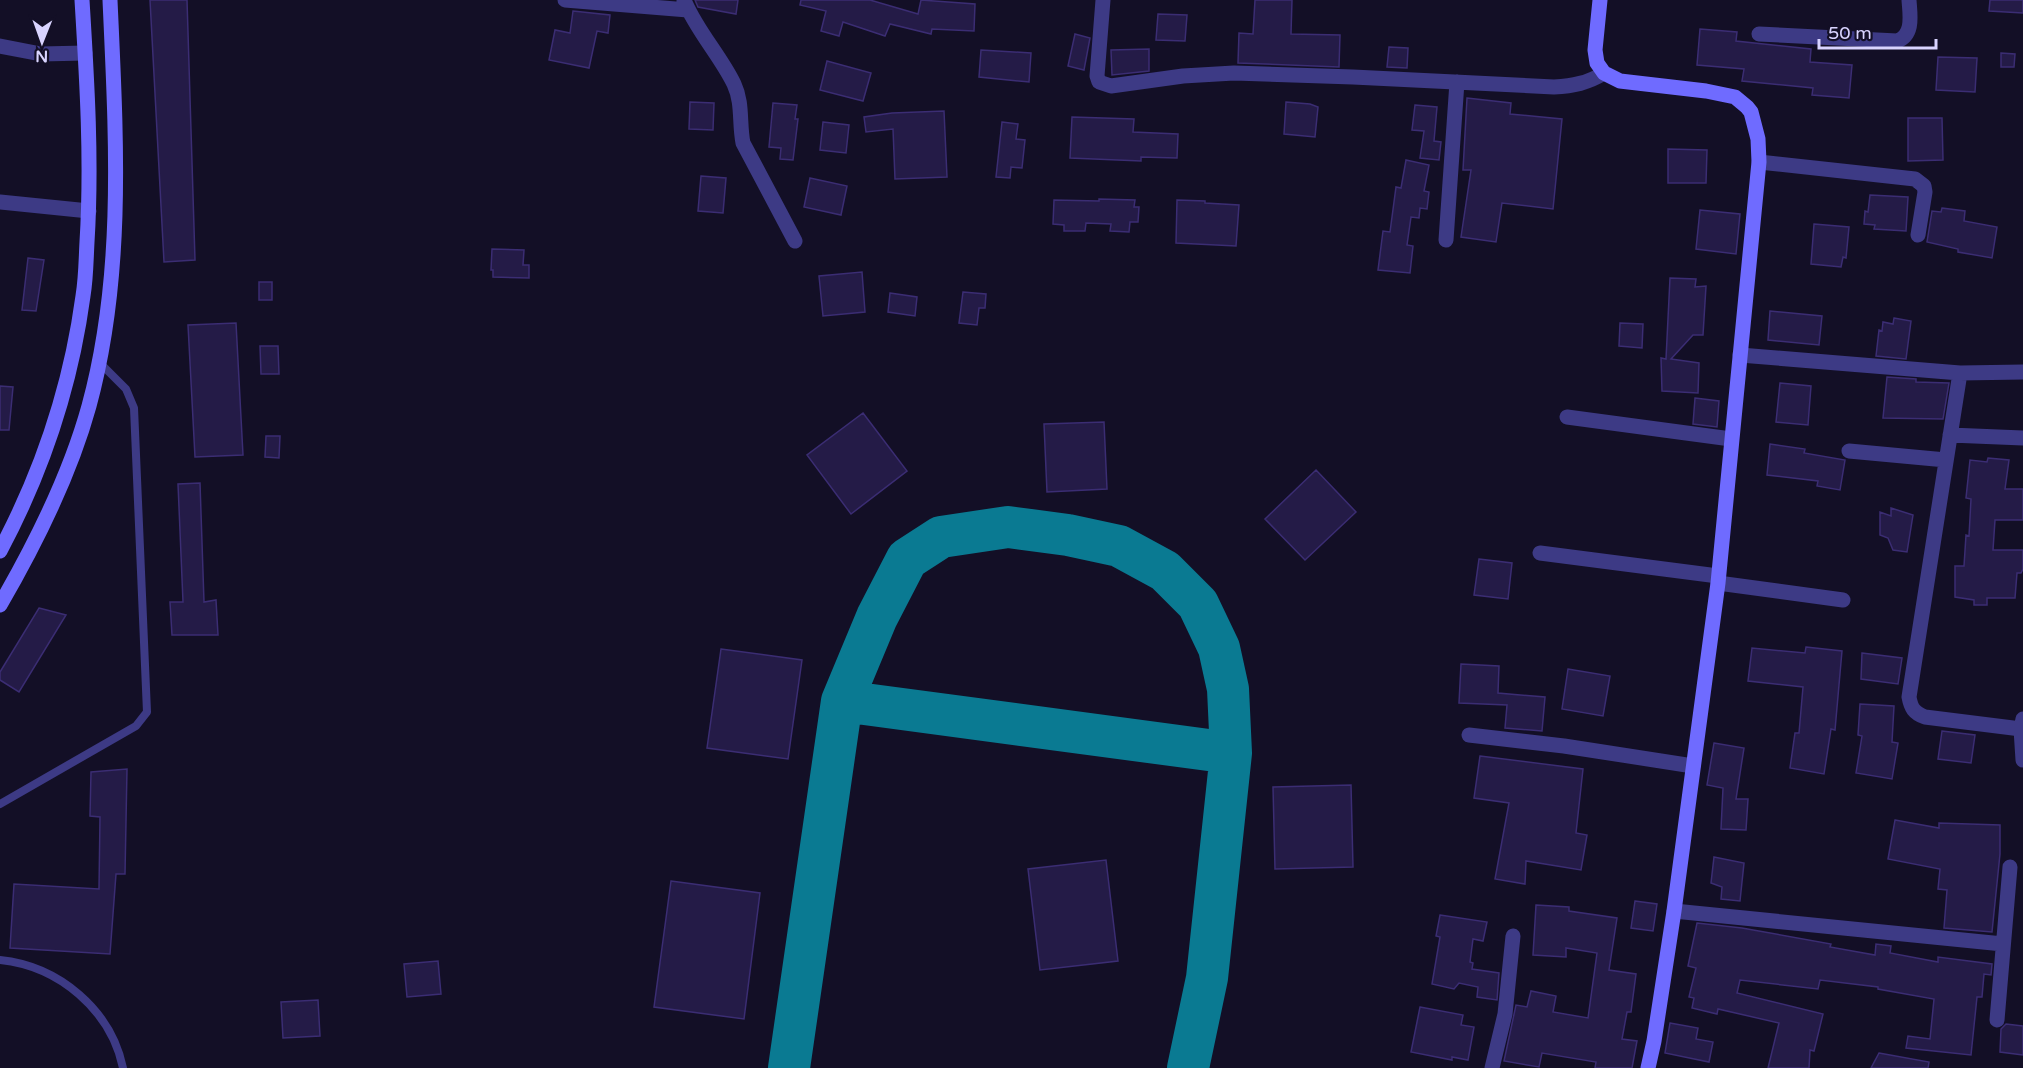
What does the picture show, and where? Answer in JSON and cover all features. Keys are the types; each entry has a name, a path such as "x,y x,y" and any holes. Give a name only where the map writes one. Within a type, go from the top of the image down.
{"main road":[{"path":"1,548 33,481 54,425 78,330 84,293 89,211 89,124 82,0"},
{"path":"0,605 21,570 56,495 79,437 99,362 111,294 115,219 116,127 110,0"},
{"path":"1600,0 1596,56 1604,73 1620,81 1706,91 1735,97 1751,112 1758,139 1759,162 1718,580 1674,911 1648,1068"}],"street":[{"path":"564,0 686,5 734,84 741,109 743,143 795,241"},
{"path":"1103,0 1097,75 1099,82 1111,86 1183,76 1234,73 1554,87 1572,86 1592,81 1604,73"},
{"path":"1759,34 1897,41 1904,39 1910,27 1909,0"},
{"path":"0,46 41,54 86,53"},
{"path":"1446,240 1457,82"},
{"path":"1759,162 1915,179 1924,186 1925,192 1918,235"},
{"path":"0,202 89,211"},
{"path":"1740,355 1960,373 2023,372"},
{"path":"1960,373 1909,697 1911,708 1917,714 1925,717 2022,724 2023,760"},
{"path":"1567,417 1731,439"},
{"path":"1950,435 2023,438"},
{"path":"1849,451 1946,460"},
{"path":"1540,553 1843,600"},
{"path":"1469,735 1692,766"},
{"path":"1997,1020 2010,867"},
{"path":"1674,911 2003,944"},
{"path":"1492,1068 1509,986 1513,936"}],"lane":[{"path":"0,804 135,726 147,712 134,408 126,389 99,362"},
{"path":"0,960 50,974 79,994 103,1021 115,1042 123,1068"}],"building":[{"path":"150,0 187,0 195,260 164,262"},
{"path":"695,0 738,0 736,14 698,7"},
{"path":"801,0 870,0 918,14 921,0 975,4 974,31 932,29 931,34 890,24 885,36 843,22 839,36 821,31 826,11 800,5"},
{"path":"1255,0 1292,0 1291,34 1340,35 1339,67 1238,63 1239,33 1253,34"},
{"path":"1990,0 2023,0 2023,13 1989,11"},
{"path":"573,11 610,15 608,33 597,31 589,68 549,60 555,30 570,33"},
{"path":"1158,14 1187,15 1185,41 1156,40"},
{"path":"1700,29 1737,32 1736,41 1811,49 1810,62 1852,65 1849,98 1812,95 1813,88 1742,81 1744,69 1697,65"},
{"path":"1075,34 1090,38 1084,70 1068,66"},
{"path":"1389,47 1408,48 1407,68 1387,67"},
{"path":"1149,49 1149,71 1112,75 1111,50"},
{"path":"981,50 1031,53 1029,82 979,77"},
{"path":"2001,53 2015,54 2014,67 2001,67"},
{"path":"1938,57 1977,58 1975,92 1936,90"},
{"path":"827,61 871,73 863,101 820,90"},
{"path":"1467,98 1511,103 1510,114 1562,119 1553,209 1502,203 1496,242 1461,237 1471,170 1463,170"},
{"path":"690,102 714,103 713,130 689,129"},
{"path":"1286,102 1318,107 1315,137 1284,134"},
{"path":"773,103 797,105 795,119 798,119 793,160 780,159 781,148 769,147"},
{"path":"1415,105 1437,107 1434,141 1441,142 1439,160 1420,158 1424,131 1412,130"},
{"path":"944,111 947,177 895,179 893,129 866,132 864,117 892,113"},
{"path":"1072,117 1134,119 1133,132 1178,134 1177,158 1141,157 1141,161 1070,158"},
{"path":"1908,118 1942,118 1943,160 1908,161"},
{"path":"823,122 849,125 846,153 820,150"},
{"path":"1002,122 1018,124 1016,139 1025,140 1022,168 1011,167 1010,178 996,177"},
{"path":"1668,149 1707,150 1706,183 1668,183"},
{"path":"1406,160 1429,165 1424,191 1429,192 1427,209 1420,208 1419,218 1411,217 1407,245 1413,246 1410,273 1378,270 1383,231 1390,232 1396,187 1401,188"},
{"path":"701,176 726,178 723,213 698,211"},
{"path":"810,178 847,186 841,215 804,207"},
{"path":"1870,195 1908,197 1906,231 1874,229 1875,225 1864,224"},
{"path":"1099,199 1135,200 1134,207 1139,207 1138,222 1130,222 1129,232 1110,231 1111,224 1086,223 1085,231 1064,231 1064,225 1053,224 1054,200 1099,201"},
{"path":"1177,200 1239,205 1236,246 1176,243"},
{"path":"1942,208 1965,211 1964,221 1997,227 1992,258 1958,252 1958,249 1927,242 1932,211 1941,212"},
{"path":"1700,210 1740,214 1736,254 1696,249"},
{"path":"1814,224 1849,227 1846,258 1843,257 1841,267 1811,264"},
{"path":"492,249 524,250 523,265 529,265 529,278 493,277"},
{"path":"28,258 44,260 36,311 22,310"},
{"path":"862,272 865,312 823,316 819,276"},
{"path":"1670,278 1696,279 1695,287 1706,286 1703,335 1693,335 1671,359 1699,363 1698,393 1662,391 1661,358 1666,359"},
{"path":"259,282 272,282 272,300 259,300"},
{"path":"963,292 986,294 985,308 979,308 977,325 959,323"},
{"path":"890,293 917,297 915,316 888,312"},
{"path":"1770,311 1822,316 1819,345 1768,340"},
{"path":"1894,318 1911,321 1906,359 1876,356 1879,330 1882,331 1883,322 1893,324"},
{"path":"236,323 243,455 195,457 188,325"},
{"path":"1620,323 1643,324 1642,348 1619,346"},
{"path":"260,346 278,346 279,374 261,374"},
{"path":"1887,377 1916,379 1916,382 1949,383 1943,419 1883,418"},
{"path":"1780,383 1811,386 1808,425 1776,422"},
{"path":"0,386 13,387 9,430 0,430"},
{"path":"1695,398 1719,401 1717,427 1693,424"},
{"path":"863,413 907,471 851,514 807,455"},
{"path":"1104,422 1107,489 1047,492 1044,424"},
{"path":"266,436 280,436 279,458 265,457"},
{"path":"1770,444 1805,449 1804,453 1845,460 1840,490 1817,486 1818,481 1767,475"},
{"path":"1988,458 2009,460 2005,489 2023,489 2023,520 1995,520 1993,550 2023,550 2023,569 2021,573 2017,573 2015,598 1987,598 1987,605 1974,605 1974,600 1955,597 1955,566 1964,566 1966,535 1969,536 1971,499 1966,498 1970,460 1987,462"},
{"path":"1316,470 1356,512 1305,560 1265,519"},
{"path":"200,483 204,602 216,600 218,635 172,635 170,602 183,602 178,484"},
{"path":"1891,508 1913,515 1907,552 1893,550 1888,538 1880,535 1880,512 1891,516"},
{"path":"1479,559 1512,563 1508,599 1474,595"},
{"path":"39,608 66,615 19,692 0,680 0,672"},
{"path":"1806,647 1842,651 1835,730 1831,729 1824,774 1790,768 1795,733 1799,733 1803,687 1748,681 1752,648 1805,653"},
{"path":"721,649 802,660 788,759 707,748"},
{"path":"1862,653 1902,658 1898,684 1861,679"},
{"path":"1461,664 1499,666 1498,693 1545,697 1542,731 1505,728 1507,705 1459,703"},
{"path":"1568,669 1610,676 1603,716 1562,709"},
{"path":"1860,704 1894,706 1892,742 1898,743 1892,779 1856,773 1862,736 1858,735"},
{"path":"1942,731 1975,735 1971,763 1938,759"},
{"path":"1714,743 1744,748 1736,799 1748,799 1746,830 1721,829 1723,788 1707,785"},
{"path":"1480,756 1583,769 1576,833 1587,835 1581,870 1526,861 1525,884 1495,879 1509,803 1474,798"},
{"path":"127,769 125,874 116,874 110,954 10,948 14,884 99,889 100,817 90,816 91,772"},
{"path":"1351,785 1353,867 1275,869 1273,787"},
{"path":"1895,820 1939,828 1939,823 2000,825 2000,854 1992,932 1944,928 1947,890 1938,889 1940,869 1888,859"},
{"path":"1714,857 1744,863 1740,901 1721,899 1722,887 1711,883"},
{"path":"1106,860 1118,961 1040,970 1028,869"},
{"path":"671,881 760,893 744,1019 654,1007"},
{"path":"1635,901 1657,904 1653,931 1631,928"},
{"path":"1536,905 1569,907 1569,911 1617,918 1609,970 1636,974 1631,1012 1627,1012 1622,1039 1637,1041 1632,1068 1595,1068 1596,1062 1542,1053 1539,1067 1504,1061 1516,1005 1527,1007 1531,991 1556,996 1553,1012 1588,1018 1597,953 1566,948 1566,957 1533,955"},
{"path":"1440,915 1487,922 1483,941 1473,939 1470,962 1473,963 1472,969 1499,973 1497,1000 1477,997 1478,987 1459,983 1454,989 1432,984 1440,937 1436,936"},
{"path":"1697,923 1742,928 1831,944 1830,947 1875,955 1876,944 1891,946 1890,953 1938,962 1938,957 1992,964 1991,975 1984,974 1982,997 1977,997 1971,1055 1906,1048 1908,1036 1930,1039 1934,999 1878,989 1878,987 1820,980 1818,989 1740,980 1737,993 1823,1014 1814,1051 1810,1050 1809,1068 1768,1068 1779,1023 1718,1009 1717,1014 1692,1008 1694,998 1689,997 1696,968 1688,966"},
{"path":"438,961 441,994 407,997 404,964"},
{"path":"318,1000 320,1036 283,1038 281,1002"},
{"path":"1420,1007 1463,1015 1461,1025 1474,1027 1468,1060 1452,1057 1452,1060 1411,1052"},
{"path":"1670,1023 1698,1028 1696,1039 1713,1042 1709,1062 1665,1053"},
{"path":"2006,1024 2023,1026 2023,1055 2000,1052 2001,1029"},
{"path":"1879,1053 1929,1062 1928,1068 1871,1068"}],"taxiway":[{"path":"789,1068 842,701 877,617 907,559 941,537 1008,527 1068,535 1119,546 1165,571 1198,604 1219,648 1228,689 1231,753 1207,978 1188,1068"},
{"path":"842,701 1231,753"}]}
